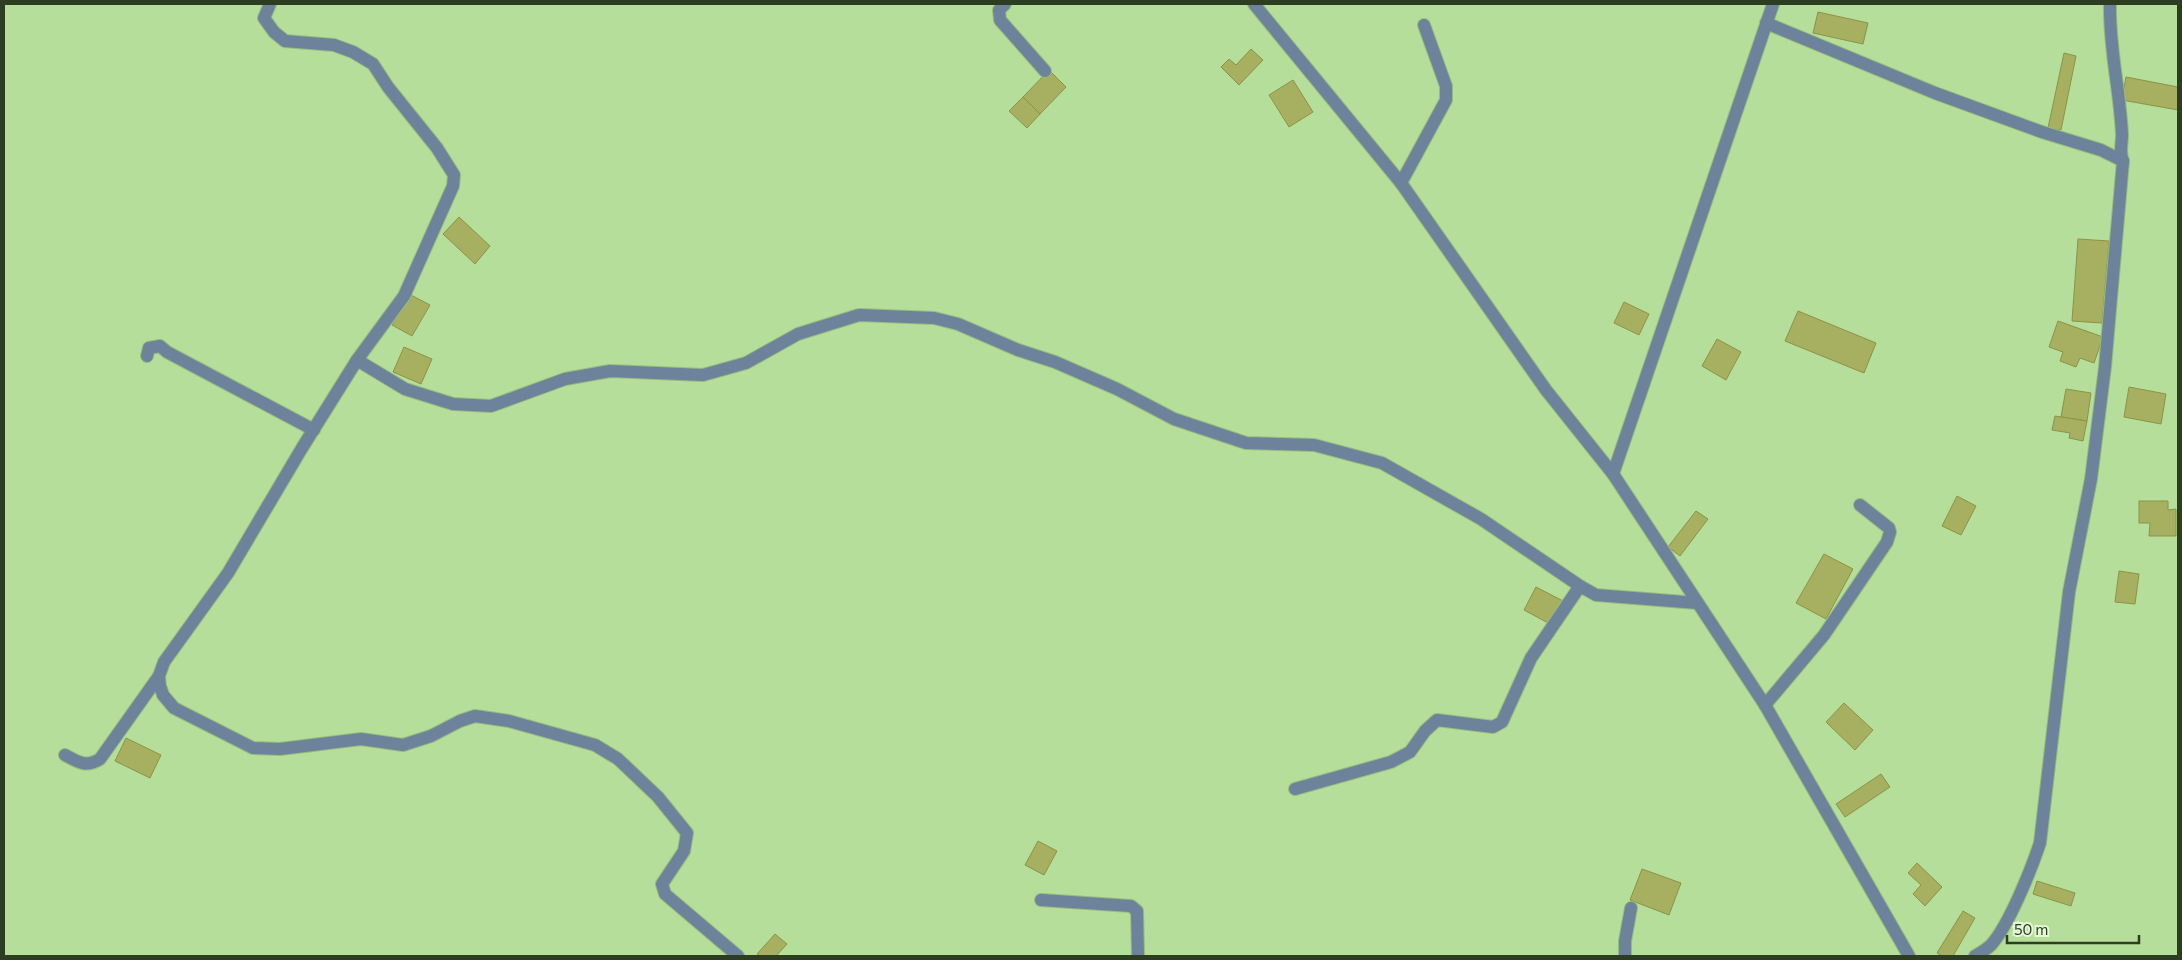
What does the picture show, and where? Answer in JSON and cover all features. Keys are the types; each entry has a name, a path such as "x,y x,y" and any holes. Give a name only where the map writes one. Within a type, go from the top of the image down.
{"street":[{"path":"65,755 84,765 92,765 100,760 159,676 164,662 228,573 357,360 404,296 453,186 454,175 437,148 388,87 373,64 353,52 334,45 285,41 274,32 264,18 270,4"},
{"path":"1005,4 999,10 1000,20 1045,71"},
{"path":"1254,4 1401,183 1546,390 1613,474 1765,705 1909,956"},
{"path":"1613,474 1773,4"},
{"path":"1975,956 1989,947 2000,933 2040,843 2069,592 2094,451 2106,347 2123,161 2120,154 2122,136 2109,33 2110,4"},
{"path":"1766,23 1934,93 2042,132 2101,150 2123,161"},
{"path":"1401,183 1446,100 1446,86 1424,25"},
{"path":"357,360 405,389 453,404 491,406 565,379 610,371 703,375 746,362 798,334 859,315 934,318 958,324 1018,350 1055,362 1116,389 1174,419 1246,442 1314,445 1382,463 1480,519 1596,595 1697,603"},
{"path":"147,356 149,348 160,346 167,352 314,430"},
{"path":"1765,705 1824,635 1887,542 1890,532 1889,528 1860,505"},
{"path":"1295,789 1391,762 1410,752 1425,731 1438,720 1493,727 1502,722 1531,658 1580,586"},
{"path":"159,676 163,695 174,708 253,748 280,748 361,739 403,745 431,736 460,721 475,716 509,721 595,745 618,759 658,797 687,833 684,851 662,884 665,894 738,956"},
{"path":"1041,900 1131,906 1138,911 1138,956"},
{"path":"1625,956 1625,941 1631,908"}],"building":[{"path":"1818,12 1868,23 1863,44 1813,33"},
{"path":"1251,49 1263,60 1239,85 1221,67 1229,59 1236,65"},
{"path":"2064,53 2076,56 2061,130 2048,128"},
{"path":"1049,70 1066,87 1040,114 1023,97"},
{"path":"2126,77 2178,87 2178,110 2122,100"},
{"path":"1293,80 1313,112 1289,127 1269,95"},
{"path":"1023,97 1040,114 1027,128 1009,111"},
{"path":"459,217 490,246 475,264 443,234"},
{"path":"2078,239 2109,241 2102,323 2072,321"},
{"path":"409,294 430,305 412,336 392,325"},
{"path":"1624,302 1649,314 1639,335 1614,323"},
{"path":"1798,311 1876,343 1864,373 1785,341"},
{"path":"2058,321 2103,337 2094,363 2080,358 2076,367 2060,361 2063,352 2049,347"},
{"path":"1717,339 1741,352 1726,380 1702,366"},
{"path":"404,347 432,359 421,384 393,372"},
{"path":"2129,387 2166,394 2161,424 2124,417"},
{"path":"2066,389 2091,393 2087,421 2061,417"},
{"path":"2055,416 2087,421 2083,441 2069,438 2070,433 2052,430"},
{"path":"1957,496 1976,506 1961,535 1942,526"},
{"path":"2139,501 2168,501 2168,510 2176,509 2176,536 2149,536 2150,523 2139,523"},
{"path":"1696,511 1708,519 1680,556 1668,547"},
{"path":"1824,554 1853,569 1826,619 1796,603"},
{"path":"2119,571 2139,574 2135,604 2115,602"},
{"path":"1536,587 1563,601 1550,624 1524,610"},
{"path":"1844,703 1873,730 1855,750 1826,722"},
{"path":"126,738 161,755 150,778 115,761"},
{"path":"1881,774 1890,787 1845,817 1836,804"},
{"path":"1038,841 1057,851 1044,875 1025,865"},
{"path":"1917,863 1942,887 1925,906 1913,894 1921,885 1908,873"},
{"path":"1642,869 1681,883 1669,915 1630,900"},
{"path":"2037,881 2075,893 2071,906 2033,894"},
{"path":"1963,911 1975,918 1953,956 1942,956 1937,953"},
{"path":"775,934 787,944 777,955 779,956 760,956 757,954"}]}
